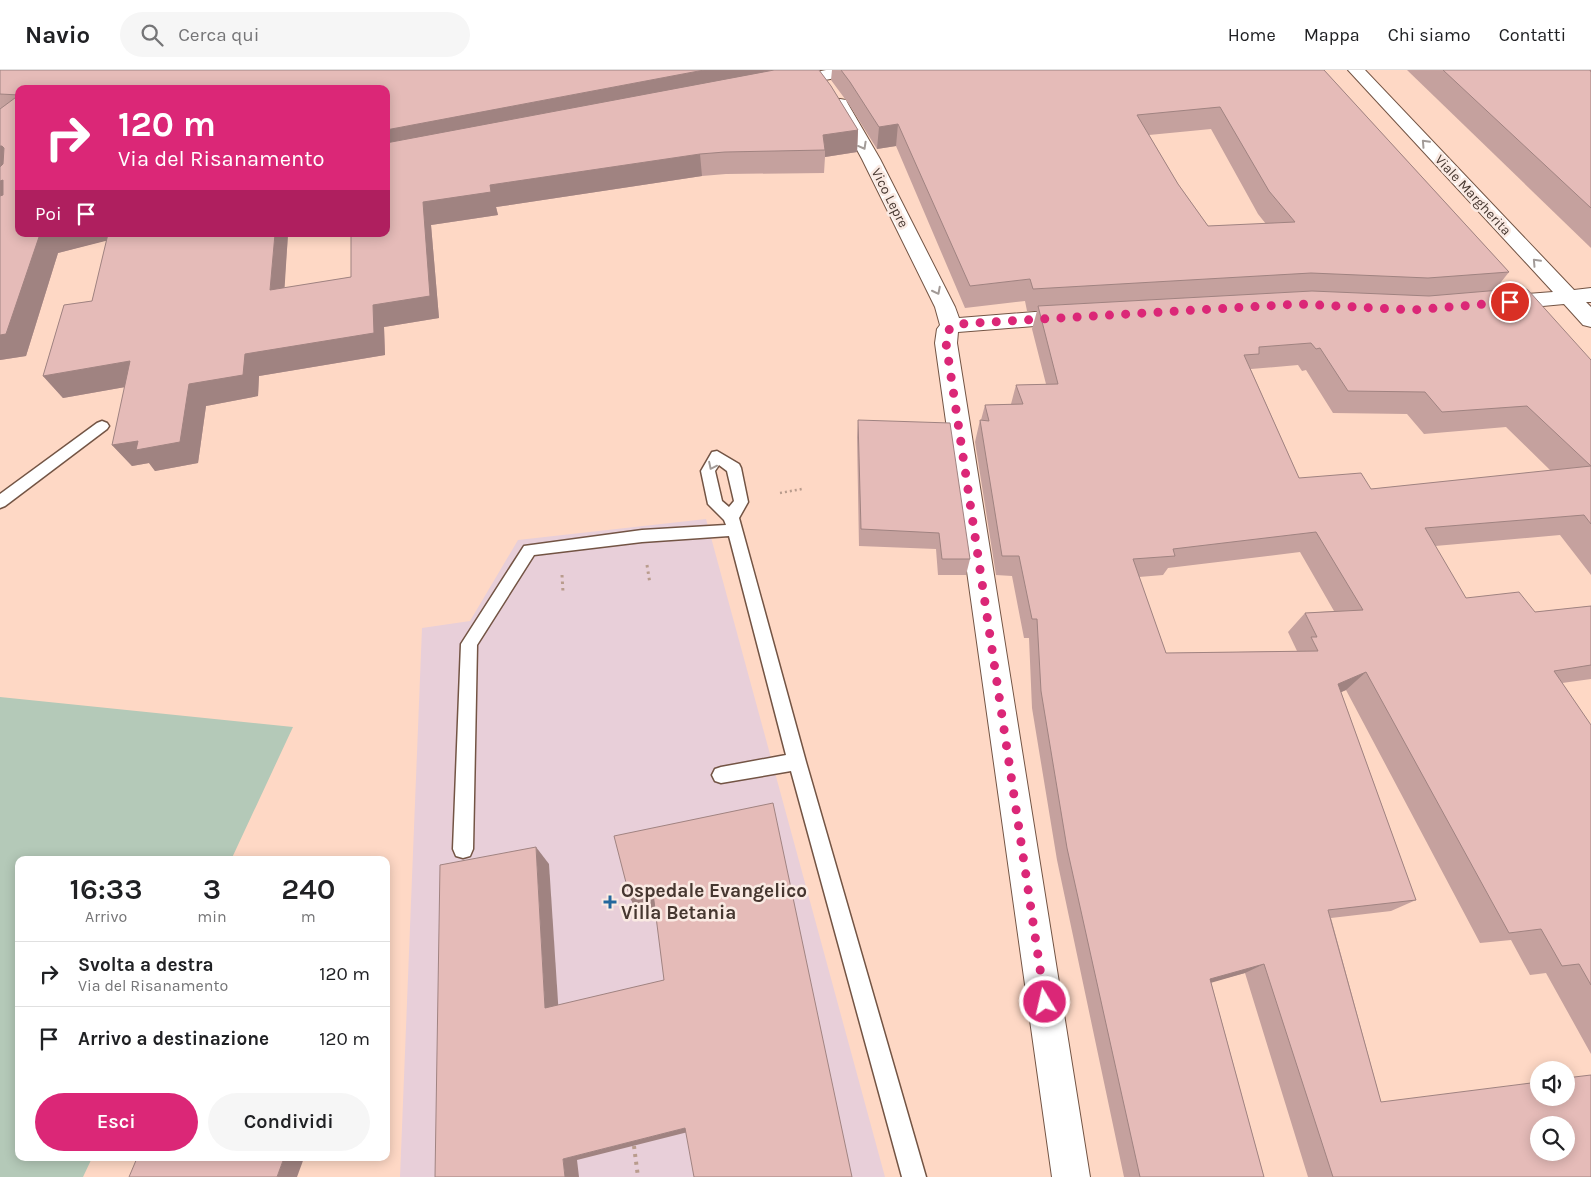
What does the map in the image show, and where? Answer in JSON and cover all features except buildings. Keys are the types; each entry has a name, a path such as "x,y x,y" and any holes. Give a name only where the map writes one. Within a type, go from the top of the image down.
{"street":[{"path":"768,86 852,70"},
{"name":"Viale Margherita","path":"1356,70 1591,320"},
{"name":"Vico Lepre","path":"817,76 840,105 871,160 945,307 951,326"},
{"path":"1481,304 1591,295"},
{"path":"1071,1177 946,343 948,330 951,326 1089,315"}],"lane":[{"path":"0,502 102,426"},
{"path":"463,849 469,644 529,550 733,523 797,762 914,1177"},
{"path":"721,775 797,762"}],"path":[{"path":"780,493 802,490"},
{"path":"634,1146 638,1177"}],"shaded area":[{"name":"Ospedale Evangelico Villa Betania","path":"706,519 885,1177 400,1177 422,628 470,621 518,540"}],"green space":[{"path":"0,697 293,727 233,856 15,856 15,1161 91,1161 83,1177 0,1177"}],"place":[{"name":"Ospedale Evangelico Villa Betania","path":"610,902"}],"route":[{"path":"1045,1002 946,343 948,330 951,326 963,324 1156,311 1299,304 1413,310 1510,302"}]}
